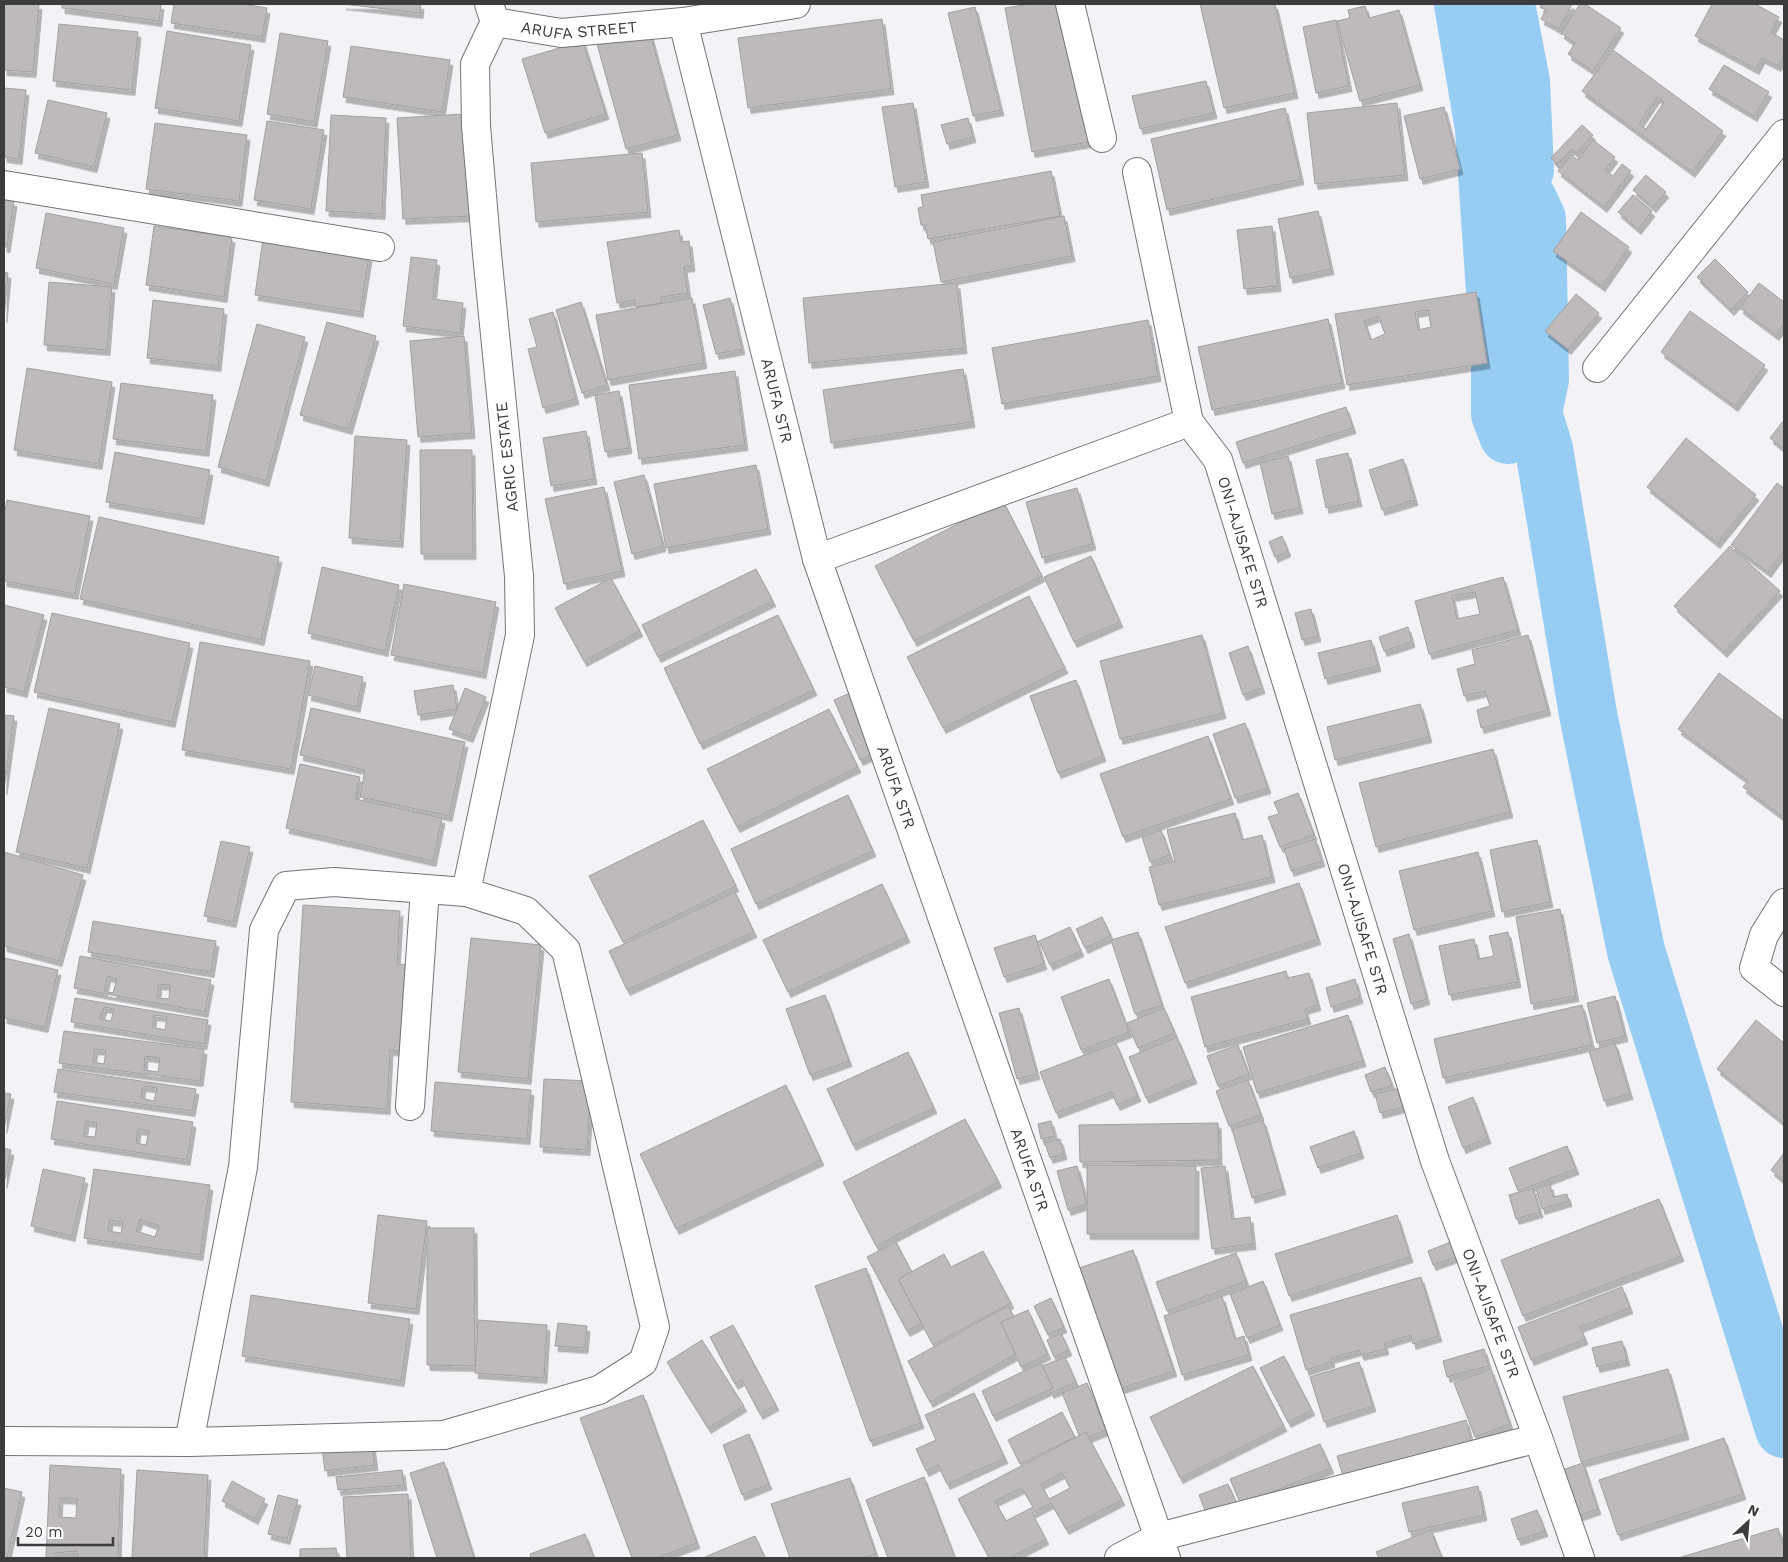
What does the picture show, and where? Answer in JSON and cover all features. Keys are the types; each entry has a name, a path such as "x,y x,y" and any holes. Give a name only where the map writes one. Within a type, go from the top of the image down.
{"street":[{"name":"ARUFA STREET","path":"492,13 562,33 683,22 796,4"},
{"path":"1070,4 1102,138"},
{"name":"AGRIC ESTATE","path":"466,892 520,635 519,576 486,254 476,126 474,64 492,13"},
{"name":"ARUFA STR","path":"683,22 817,559 1162,1547"},
{"path":"1597,368 1784,134"},
{"name":"ONI-AJISAFE STR","path":"1136,172 1188,422 1218,460 1435,1161 1538,1438 1580,1558"},
{"path":"4,184 380,247"},
{"path":"817,559 1188,422"},
{"path":"4,1441 189,1442 444,1435 599,1390 643,1362 655,1326 566,950 526,910 466,892 334,882 286,886 264,930 244,1167 189,1442"},
{"path":"410,1106 425,889"},
{"path":"1784,903 1764,935 1754,968 1784,992"},
{"path":"1119,1558 1538,1438"}],"building":[{"path":"4,4 39,4 33,72 4,70"},
{"path":"62,4 161,4 159,21 62,8"},
{"path":"174,4 242,4 267,8 262,37 171,23"},
{"path":"343,4 421,4 420,13"},
{"path":"1030,4 1064,4 1089,142 1032,152 1005,8"},
{"path":"1200,4 1275,4 1295,93 1224,108"},
{"path":"1542,4 1572,4 1559,29 1541,19 1546,10 1540,7"},
{"path":"1580,4 1585,4 1621,28 1593,71 1568,54 1575,43 1561,33"},
{"path":"1712,4 1755,4 1779,17 1771,32 1784,40 1784,54 1778,66 1762,58 1756,69 1695,36"},
{"path":"1365,6 1369,18 1399,10 1420,85 1360,101 1337,21 1350,18 1348,10"},
{"path":"975,7 1001,110 973,116 948,13"},
{"path":"882,19 891,89 748,108 738,38"},
{"path":"1336,20 1349,86 1316,93 1303,27"},
{"path":"59,24 138,32 132,90 53,81"},
{"path":"649,29 678,135 626,149 597,44"},
{"path":"167,31 251,45 239,121 155,108"},
{"path":"280,33 328,41 314,122 267,114"},
{"path":"583,41 606,114 545,133 522,59"},
{"path":"351,46 450,60 442,112 343,97"},
{"path":"1613,50 1723,131 1692,172 1582,91","holes":["1657,97 1664,102 1646,129 1639,124"]},
{"path":"1724,65 1769,92 1754,116 1709,89"},
{"path":"1206,81 1214,113 1140,129 1132,96"},
{"path":"4,88 26,90 19,159 4,157"},
{"path":"48,100 107,113 94,167 35,153"},
{"path":"913,103 926,182 895,187 882,107"},
{"path":"1397,103 1405,175 1315,184 1307,113"},
{"path":"1444,107 1460,169 1420,179 1404,116"},
{"path":"1285,108 1301,179 1167,210 1151,139"},
{"path":"464,114 470,216 403,219 397,118"},
{"path":"331,115 386,118 382,214 326,211"},
{"path":"968,118 973,137 947,144 941,125"},
{"path":"267,121 324,130 311,209 254,200"},
{"path":"155,123 247,135 239,201 146,189"},
{"path":"1582,125 1593,135 1576,153 1572,149 1557,164 1551,158"},
{"path":"1593,140 1615,157 1605,170 1613,176 1622,164 1631,171 1604,207 1558,171 1571,155 1578,160"},
{"path":"642,153 648,212 536,222 531,163"},
{"path":"1051,171 1060,216 928,239 925,225 921,225 918,208 923,207 921,195"},
{"path":"1646,175 1666,192 1653,207 1633,190"},
{"path":"1633,195 1652,211 1638,229 1618,212"},
{"path":"4,200 14,201 7,247 4,247"},
{"path":"1318,211 1331,269 1290,278 1278,219"},
{"path":"1581,212 1629,247 1602,286 1553,251"},
{"path":"46,213 124,228 114,284 36,268"},
{"path":"1064,216 1072,256 941,282 933,242"},
{"path":"154,226 232,237 224,297 146,285"},
{"path":"1272,226 1278,286 1244,289 1237,230"},
{"path":"679,230 681,242 689,241 692,266 684,267 688,293 661,297 662,303 636,307 635,300 617,303 607,242"},
{"path":"263,239 369,256 360,312 255,295"},
{"path":"411,257 437,260 433,299 463,303 460,333 403,326"},
{"path":"1715,259 1748,292 1731,310 1697,277"},
{"path":"4,272 8,273 4,317"},
{"path":"49,282 112,287 107,350 44,345"},
{"path":"957,283 964,348 809,363 803,298"},
{"path":"1759,283 1784,302 1784,324 1776,335 1740,308"},
{"path":"1476,292 1487,363 1347,385 1335,314","holes":["1428,310 1431,327 1418,330 1415,312","1378,316 1385,334 1371,340 1364,321"]},
{"path":"1576,294 1599,313 1568,349 1545,331"},
{"path":"692,298 704,363 608,380 596,315"},
{"path":"730,298 742,349 716,354 703,305"},
{"path":"153,300 224,309 218,366 147,358"},
{"path":"581,302 607,385 582,393 556,310"},
{"path":"1690,311 1765,365 1735,406 1661,352"},
{"path":"553,312 576,399 543,408 528,349 537,347 529,319"},
{"path":"1328,319 1342,383 1212,410 1198,347"},
{"path":"1148,320 1158,376 1002,404 992,348"},
{"path":"327,322 376,336 349,429 300,415"},
{"path":"257,324 305,337 266,481 218,467"},
{"path":"464,336 472,433 418,437 410,341"},
{"path":"27,368 112,382 99,464 14,450"},
{"path":"963,369 972,422 831,443 823,390"},
{"path":"735,371 745,445 639,459 629,385"},
{"path":"121,383 213,395 206,451 113,439"},
{"path":"619,391 629,448 605,452 595,395"},
{"path":"1346,407 1353,428 1243,463 1236,442"},
{"path":"1784,420 1784,449 1770,438"},
{"path":"586,431 594,479 551,486 543,438"},
{"path":"355,436 407,440 400,542 349,538"},
{"path":"1686,438 1756,495 1717,543 1647,487"},
{"path":"420,450 472,450 473,554 421,554"},
{"path":"115,452 210,470 201,519 106,502"},
{"path":"1348,453 1359,501 1326,508 1316,460"},
{"path":"1288,456 1300,508 1272,514 1260,463"},
{"path":"1403,459 1415,500 1382,510 1369,470"},
{"path":"756,465 768,529 666,548 654,484"},
{"path":"644,475 663,546 632,554 614,482"},
{"path":"1777,483 1784,488 1784,550 1768,572 1731,545"},
{"path":"604,487 622,571 564,584 545,499"},
{"path":"1077,488 1093,544 1042,558 1026,502"},
{"path":"7,500 90,516 75,594 4,581 4,516"},
{"path":"1003,501 1042,576 914,641 875,566"},
{"path":"99,517 279,557 261,640 80,599"},
{"path":"1282,536 1288,551 1275,557 1269,542"},
{"path":"1730,546 1780,591 1724,652 1674,606"},
{"path":"1091,556 1120,622 1074,642 1044,577"},
{"path":"322,567 399,585 385,651 308,633"},
{"path":"756,569 773,601 658,657 642,625"},
{"path":"1503,577 1518,630 1429,654 1415,601","holes":["1475,592 1480,614 1457,619 1452,596"]},
{"path":"611,578 640,631 584,661 555,608"},
{"path":"404,584 496,602 483,673 391,655"},
{"path":"1029,596 1065,668 943,728 907,657"},
{"path":"4,605 44,615 24,692 4,687"},
{"path":"1311,609 1318,636 1302,640 1295,613"},
{"path":"52,613 190,643 172,722 34,692"},
{"path":"778,615 814,690 700,744 664,668"},
{"path":"1408,627 1412,642 1384,651 1379,637"},
{"path":"1202,635 1223,713 1120,739 1100,661"},
{"path":"1528,635 1548,710 1481,728 1477,710 1490,706 1485,691 1464,696 1457,669 1475,664 1472,650"},
{"path":"1371,640 1378,666 1325,679 1318,653"},
{"path":"200,642 310,661 291,769 182,750"},
{"path":"1248,646 1262,688 1243,695 1229,653"},
{"path":"315,666 363,677 357,707 308,695"},
{"path":"1719,673 1784,721 1784,818 1743,787 1748,781 1678,729"},
{"path":"1076,680 1103,756 1058,773 1030,696"},
{"path":"453,685 457,709 418,715 414,691"},
{"path":"465,688 486,697 470,737 449,729"},
{"path":"850,693 876,753 860,760 834,700"},
{"path":"1420,704 1429,737 1335,760 1327,727"},
{"path":"49,708 120,724 87,868 16,852"},
{"path":"311,708 465,742 449,816 360,797 365,770 300,755"},
{"path":"829,709 858,767 737,827 707,769"},
{"path":"4,715 14,716 4,789"},
{"path":"1245,723 1268,788 1235,798 1213,734"},
{"path":"1208,736 1231,799 1123,837 1100,774"},
{"path":"1493,749 1510,812 1376,847 1359,783"},
{"path":"300,764 360,777 355,799 442,818 433,861 286,828"},
{"path":"1298,793 1314,835 1280,847 1268,817 1279,814 1274,802"},
{"path":"848,795 873,851 756,904 731,849"},
{"path":"1235,813 1242,840 1262,835 1272,877 1159,905 1149,867 1175,861 1167,830"},
{"path":"703,820 736,886 623,942 589,876"},
{"path":"1161,830 1170,855 1150,862 1142,837"},
{"path":"1315,839 1322,861 1291,871 1284,849"},
{"path":"1537,840 1550,902 1502,912 1490,850"},
{"path":"221,841 250,847 233,922 204,916"},
{"path":"4,852 83,875 59,961 4,946"},
{"path":"1478,852 1492,911 1414,930 1399,871"},
{"path":"1299,883 1318,939 1185,983 1165,927"},
{"path":"882,884 907,937 788,992 763,940"},
{"path":"735,892 754,932 627,990 609,951"},
{"path":"303,905 400,911 397,964 413,965 408,1051 390,1050 387,1109 291,1102"},
{"path":"1560,909 1576,996 1531,1004 1516,917"},
{"path":"1102,917 1111,936 1085,948 1076,929"},
{"path":"93,921 216,941 211,972 88,952"},
{"path":"1070,927 1081,951 1050,965 1039,941"},
{"path":"1138,932 1162,1005 1135,1014 1111,940"},
{"path":"1508,932 1518,982 1449,995 1439,946 1474,939 1478,959 1494,956 1489,936"},
{"path":"1409,934 1427,999 1411,1004 1393,939"},
{"path":"1035,935 1044,964 1004,977 994,948"},
{"path":"471,938 541,945 528,1079 458,1072"},
{"path":"80,956 211,980 205,1012 74,988","holes":["108,976 117,979 113,993 104,991","159,984 170,985 169,999 157,998"]},
{"path":"4,958 58,970 45,1027 4,1018"},
{"path":"1286,971 1288,978 1309,973 1318,1005 1305,1009 1308,1019 1205,1047 1191,997"},
{"path":"1109,979 1129,1032 1081,1050 1061,997"},
{"path":"1355,979 1360,998 1331,1007 1326,988"},
{"path":"825,995 849,1061 810,1075 786,1009"},
{"path":"1615,996 1625,1036 1597,1043 1587,1003"},
{"path":"75,998 208,1020 204,1044 71,1022","holes":["104,1007 114,1009 111,1021 100,1019","154,1015 167,1017 165,1030 152,1027"]},
{"path":"1582,1005 1592,1045 1443,1078 1434,1039"},
{"path":"1019,1008 1037,1074 1017,1079 999,1013"},
{"path":"1164,1008 1175,1033 1138,1048 1127,1023"},
{"path":"1348,1015 1363,1061 1257,1093 1243,1047"},
{"path":"1756,1020 1784,1043 1784,1123 1717,1069"},
{"path":"64,1031 204,1049 200,1081 59,1063","holes":["95,1049 106,1050 104,1064 93,1062","145,1056 160,1058 158,1072 144,1070"]},
{"path":"1177,1037 1194,1078 1146,1098 1129,1057"},
{"path":"1116,1043 1138,1096 1117,1105 1112,1092 1056,1113 1040,1072"},
{"path":"1615,1043 1630,1094 1604,1101 1589,1051"},
{"path":"1238,1045 1249,1074 1218,1086 1207,1056"},
{"path":"908,1052 934,1108 853,1145 827,1089"},
{"path":"1385,1067 1392,1085 1371,1092 1365,1075"},
{"path":"58,1069 196,1089 192,1111 54,1092","holes":["143,1086 157,1088 154,1101 141,1098"]},
{"path":"544,1079 591,1081 587,1150 540,1147"},
{"path":"1248,1080 1261,1115 1229,1126 1216,1091"},
{"path":"435,1082 531,1090 527,1139 431,1131"},
{"path":"786,1085 821,1160 676,1229 640,1154"},
{"path":"1397,1089 1403,1107 1380,1113 1375,1094"},
{"path":"4,1093 11,1094 4,1128"},
{"path":"1473,1097 1488,1138 1463,1148 1448,1107"},
{"path":"57,1101 193,1122 187,1160 51,1139","holes":["86,1121 97,1123 95,1137 84,1136","138,1129 149,1131 146,1145 136,1143"]},
{"path":"965,1119 999,1182 876,1246 843,1182"},
{"path":"1263,1120 1283,1189 1252,1198 1232,1129"},
{"path":"1051,1121 1055,1136 1041,1139 1038,1124"},
{"path":"1218,1123 1219,1160 1080,1162 1079,1125"},
{"path":"1354,1131 1361,1153 1318,1168 1310,1147"},
{"path":"1060,1139 1064,1154 1050,1158 1045,1143"},
{"path":"1567,1146 1576,1169 1518,1191 1509,1168"},
{"path":"4,1148 11,1150 4,1183"},
{"path":"1784,1153 1784,1181 1771,1170"},
{"path":"1087,1165 1196,1166 1196,1234 1087,1234"},
{"path":"1077,1166 1087,1204 1068,1210 1057,1171"},
{"path":"1225,1166 1232,1219 1250,1217 1253,1244 1212,1249 1201,1168"},
{"path":"43,1169 85,1178 72,1236 31,1226"},
{"path":"94,1169 210,1185 200,1255 84,1238","holes":["140,1219 159,1226 155,1237 136,1231","110,1220 123,1222 121,1233 108,1231"]},
{"path":"1550,1184 1553,1197 1567,1194 1569,1201 1542,1209 1536,1188"},
{"path":"1533,1188 1540,1212 1516,1219 1509,1195"},
{"path":"1659,1199 1681,1256 1523,1316 1501,1260"},
{"path":"378,1215 427,1221 416,1309 368,1303"},
{"path":"1397,1215 1410,1257 1289,1296 1275,1254"},
{"path":"427,1228 474,1228 475,1366 427,1365"},
{"path":"1453,1241 1458,1256 1433,1265 1428,1251"},
{"path":"896,1242 935,1316 907,1331 867,1257"},
{"path":"1133,1250 1174,1371 1119,1389 1079,1268"},
{"path":"983,1251 1011,1303 933,1345 898,1279 944,1254 951,1267"},
{"path":"1236,1253 1246,1281 1167,1311 1156,1282"},
{"path":"866,1268 921,1423 870,1441 815,1286"},
{"path":"1421,1277 1439,1336 1413,1344 1411,1335 1384,1343 1386,1349 1361,1355 1359,1350 1331,1358 1332,1362 1306,1370 1290,1315"},
{"path":"1263,1281 1280,1325 1247,1338 1230,1294"},
{"path":"1622,1287 1630,1308 1580,1327 1585,1339 1531,1360 1518,1327"},
{"path":"251,1295 410,1319 401,1381 242,1356"},
{"path":"1222,1296 1235,1339 1244,1336 1249,1355 1182,1375 1164,1316"},
{"path":"1051,1298 1064,1327 1048,1335 1034,1306"},
{"path":"1008,1306 1031,1346 930,1402 908,1361"},
{"path":"1028,1310 1048,1354 1021,1367 1001,1322"},
{"path":"478,1320 547,1325 544,1378 475,1373"},
{"path":"558,1323 587,1326 585,1348 555,1346"},
{"path":"733,1325 776,1405 760,1414 742,1380 735,1384 710,1337"},
{"path":"1061,1333 1069,1350 1054,1357 1047,1340"},
{"path":"702,1340 744,1406 708,1428 667,1362"},
{"path":"1622,1341 1627,1360 1597,1367 1592,1348"},
{"path":"1484,1349 1489,1366 1447,1377 1443,1361"},
{"path":"1284,1356 1312,1410 1288,1422 1260,1368"},
{"path":"1065,1357 1076,1382 1051,1393 1040,1367"},
{"path":"1359,1362 1373,1406 1324,1422 1310,1377"},
{"path":"1041,1363 1053,1388 993,1416 982,1391"},
{"path":"1253,1366 1284,1426 1180,1478 1150,1417"},
{"path":"1491,1369 1510,1424 1475,1437 1454,1383"},
{"path":"1668,1369 1686,1434 1581,1462 1563,1397"},
{"path":"1087,1383 1106,1430 1081,1440 1062,1393"},
{"path":"974,1393 1005,1458 947,1484 938,1465 926,1471 916,1449 936,1440 925,1415"},
{"path":"643,1395 697,1543 656,1558 632,1558 580,1418"},
{"path":"1062,1412 1075,1437 1020,1464 1008,1440"},
{"path":"1466,1420 1472,1443 1344,1479 1337,1456"},
{"path":"1086,1432 1122,1500 1066,1529 1051,1503 1032,1513 1046,1539 1010,1558 989,1558 958,1499","holes":["1062,1473 1070,1488 1049,1499 1041,1484","1022,1488 1033,1507 1006,1521 995,1501"]},
{"path":"749,1434 769,1484 742,1495 723,1445"},
{"path":"1724,1438 1743,1494 1618,1535 1599,1480"},
{"path":"372,1443 375,1465 325,1471 322,1449"},
{"path":"1320,1444 1331,1468 1241,1505 1230,1479"},
{"path":"444,1462 474,1558 437,1558 410,1473"},
{"path":"1583,1463 1598,1509 1575,1517 1559,1471"},
{"path":"50,1465 121,1469 118,1558 78,1558 77,1551 55,1553 55,1558 46,1558","holes":["60,1498 77,1499 76,1518 59,1517"]},
{"path":"137,1470 208,1475 204,1558 132,1558"},
{"path":"402,1470 404,1485 338,1490 336,1477"},
{"path":"924,1477 955,1558 888,1558 866,1500"},
{"path":"850,1478 876,1554 862,1558 790,1558 771,1504"},
{"path":"232,1481 265,1499 255,1519 222,1501"},
{"path":"1228,1484 1236,1502 1206,1513 1199,1495"},
{"path":"1478,1486 1484,1515 1409,1532 1402,1503"},
{"path":"4,1488 22,1492 7,1558 4,1558"},
{"path":"408,1494 411,1558 347,1558 343,1497"},
{"path":"278,1495 298,1500 287,1539 268,1534"},
{"path":"1537,1510 1545,1531 1518,1540 1511,1519"},
{"path":"1778,1528 1784,1548 1784,1558 1678,1558"},
{"path":"1431,1530 1442,1558 1379,1558 1376,1552"},
{"path":"585,1534 594,1558 531,1558 530,1554"},
{"path":"755,1536 765,1558 705,1557"},
{"path":"336,1548 337,1558 300,1558 300,1549"}],"waterway":[{"path":"1463,4 1484,129 1500,366 1500,414 1508,435"},
{"path":"1506,4 1521,82 1525,170 1515,184 1528,200 1537,219 1540,379 1533,413 1544,449 1588,714 1636,951 1784,1429"}]}
